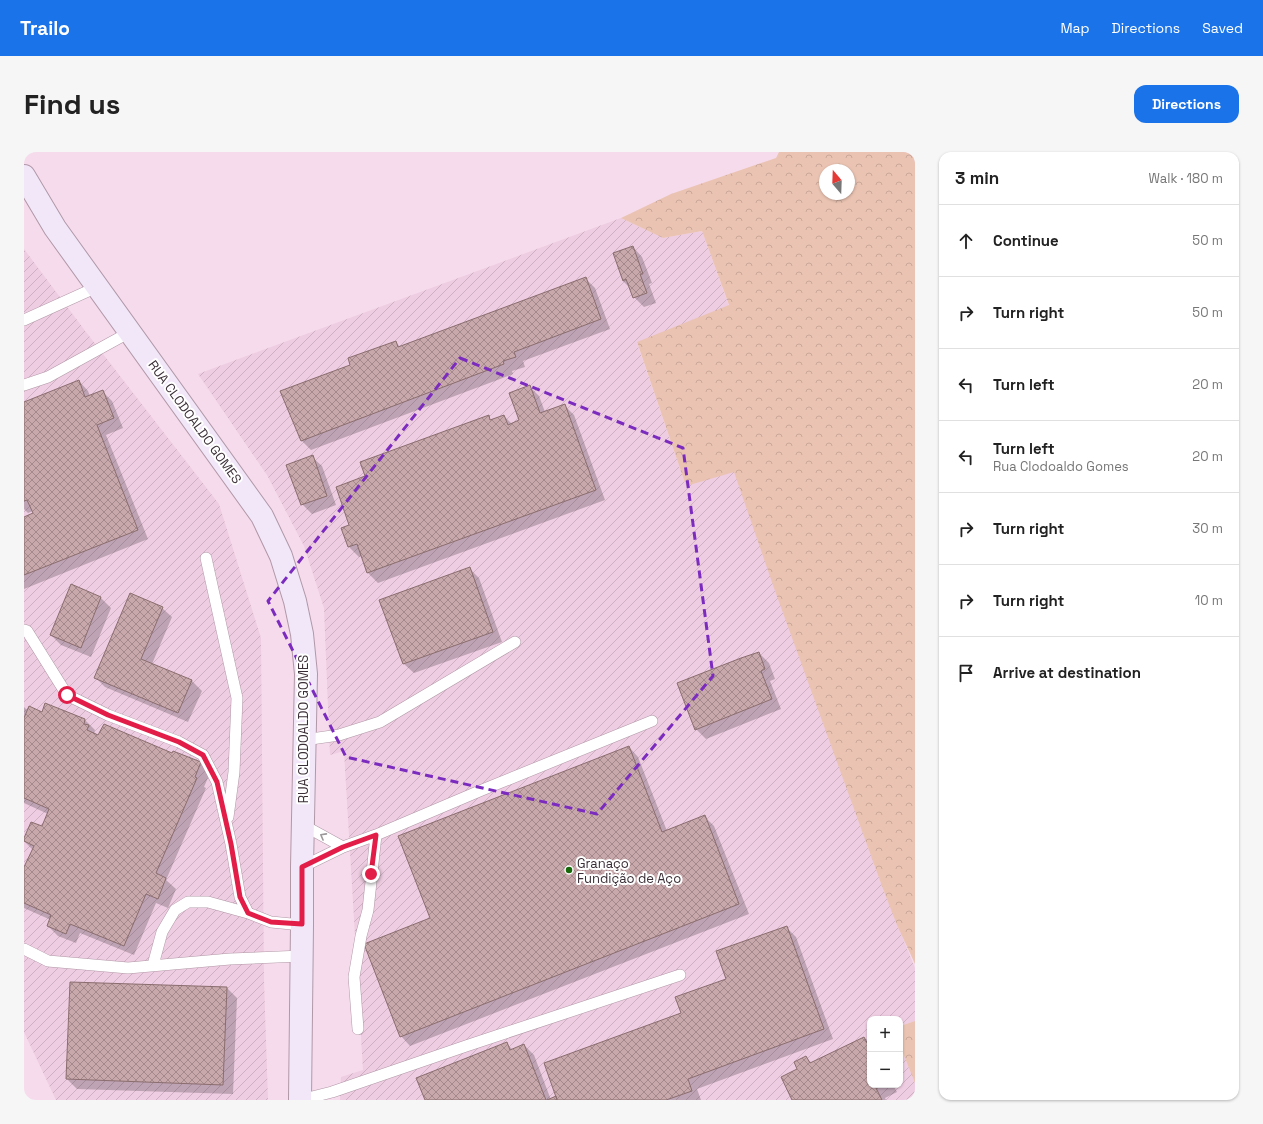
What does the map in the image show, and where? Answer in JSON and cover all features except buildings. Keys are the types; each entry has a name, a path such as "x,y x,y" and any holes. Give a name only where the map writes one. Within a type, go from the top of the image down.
{"main road":[{"name":"RUA CLODOALDO GOMES","path":"24,176 55,228 262,516 281,556 295,601 302,634 306,674 302,867 300,1100"}],"lane":[{"path":"24,320 97,287"},
{"path":"24,385 48,377 130,332"},
{"path":"206,558 237,698 234,772 227,824"},
{"path":"24,630 27,632 67,695 108,715 179,742 203,755 217,782 227,824 240,897 248,913"},
{"path":"304,740 339,734 380,722 515,642"},
{"path":"302,867 343,847 376,835 652,721"},
{"path":"303,825 343,847"},
{"path":"358,1029 354,977 361,936 368,910 376,835"},
{"path":"153,965 162,932 176,910 188,902 208,902 248,913 271,922 302,924"},
{"path":"24,949 48,961 128,968 230,959 302,956"},
{"path":"300,1100 332,1092 488,1038 680,975"}],"highlighted area":[{"path":"460,358 683,448 713,676 597,814 346,757 268,601"}],"shaded area":[{"path":"621,218 663,238 702,231 729,306 637,343 686,486 734,471 883,889 915,968 915,1021 903,1025 903,1016 867,1016 867,1088 903,1088 903,1053 915,1083 915,1100 340,1100 341,1077 363,1070 344,751 330,755 324,608 304,546 267,475 198,374"},
{"path":"24,249 219,504 261,638 264,981 268,1100 56,1100 24,1032"}],"green space":[{"path":"779,152 915,152 915,964 897,925 883,889 774,588 734,472 686,486 637,342 729,305 702,231 663,238 621,218 671,194 776,158"},
{"path":"915,1021 915,1083 903,1053 903,1025"}],"place":[{"name":"Granaço Fundição de Aço","path":"569,870"}],"route":[{"path":"67,695 108,715 179,742 203,755 217,782 231,844 240,897 248,913 271,922 302,924 302,867 343,847 376,835 371,874"}]}
